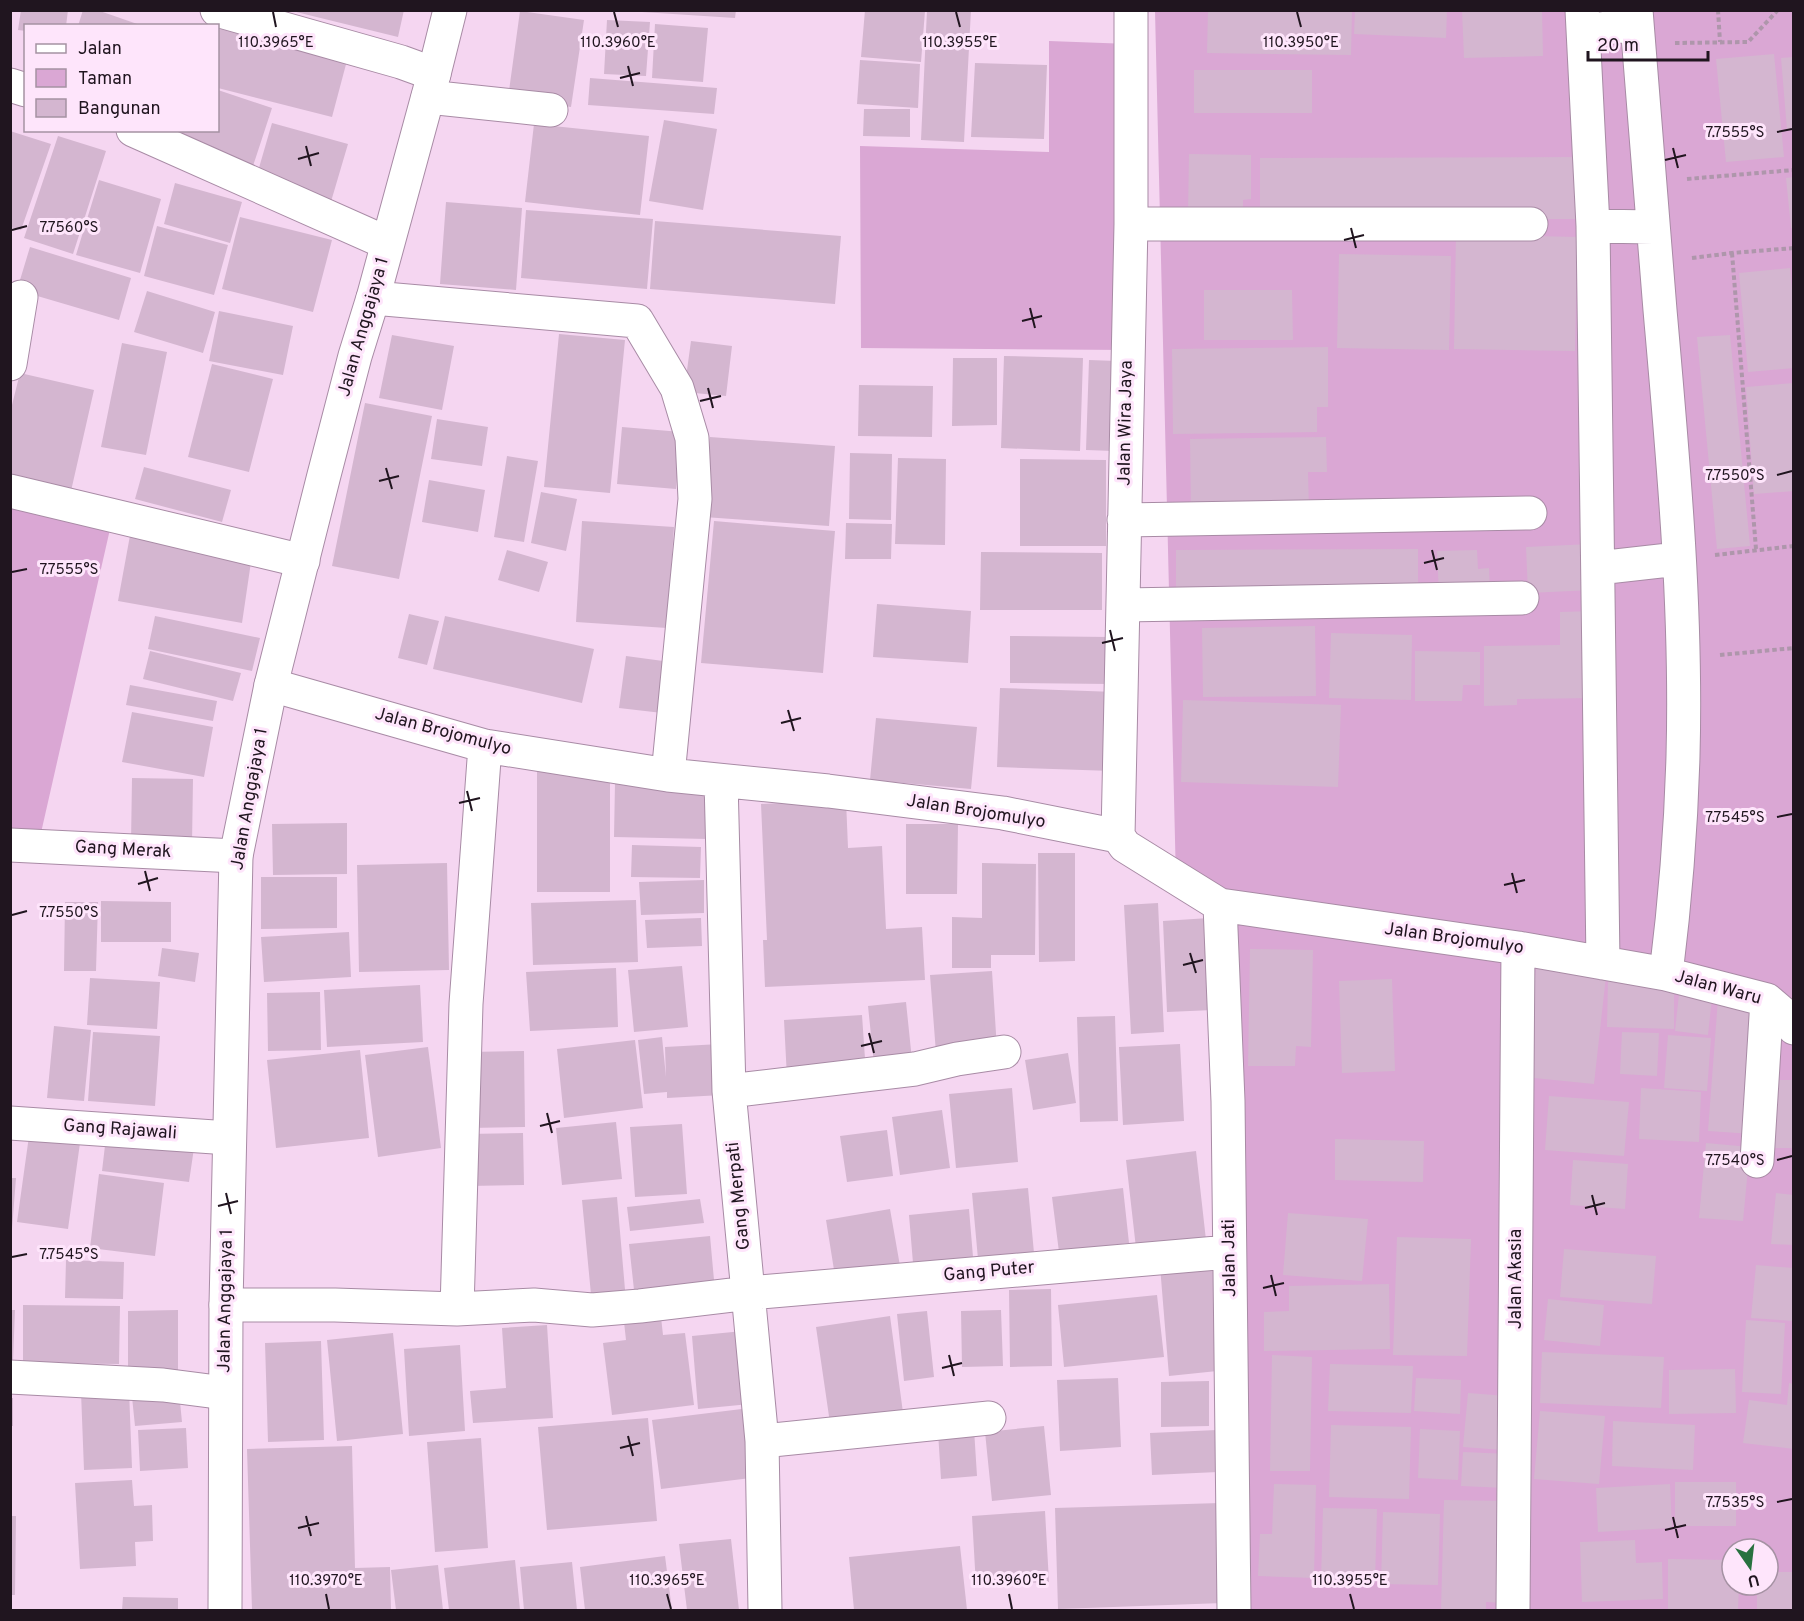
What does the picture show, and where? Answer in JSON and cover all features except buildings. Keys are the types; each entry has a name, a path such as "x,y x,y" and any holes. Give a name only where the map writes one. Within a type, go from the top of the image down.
{"street":[{"path":"217,10 401,62 431,86 551,110"},
{"name":"Jalan Anggajaya 1","path":"225,1611 226,1305 236,856 271,685 355,356 373,298 450,10"},
{"name":"Jalan Wira Jaya","path":"1118,836 1131,224 1131,10"},
{"path":"1604,963 1593,226 1583,21 1637,26 1651,185 1672,452 1682,659 1683,754 1680,829 1666,974"},
{"path":"137,132 387,243"},
{"path":"1131,224 1531,224"},
{"path":"1593,226 1653,227"},
{"path":"10,364 21,297"},
{"path":"373,298 637,321 676,388 692,438 695,499 668,775"},
{"path":"10,490 303,561"},
{"path":"1124,520 1530,513"},
{"path":"1598,568 1678,559"},
{"path":"1123,605 1522,598"},
{"name":"Jalan Brojomulyo","path":"271,685 485,746 668,775 828,791 1003,813 1118,836 1125,846 1220,905 1518,948 1666,974"},
{"path":"458,1309 466,1004 485,746"},
{"name":"Gang Merpati","path":"721,781 729,1091 762,1441 765,1611"},
{"name":"Gang Merak","path":"10,845 236,856"},
{"name":"Jalan Jati","path":"1220,905 1228,1101 1234,1611"},
{"name":"Jalan Akasia","path":"1513,1611 1518,948"},
{"name":"Jalan Waru","path":"1666,974 1767,1000 1781,1011 1794,1028"},
{"path":"1757,1161 1767,1000"},
{"path":"729,1091 915,1069 957,1059 1004,1052"},
{"name":"Gang Rajawali","path":"10,1123 229,1138"},
{"name":"Gang Puter","path":"226,1305 335,1305 458,1309 534,1305 592,1310 749,1293 1229,1252"},
{"path":"10,1377 163,1386 225,1393"},
{"path":"762,1441 989,1418"}],"path":[{"path":"1718,10 1720,42"},
{"path":"1637,26 1650,44 1748,42 1778,10"},
{"path":"1651,185 1665,180 1794,170"},
{"path":"1656,264 1732,253 1794,248"},
{"path":"1732,253 1756,549"},
{"path":"1678,559 1794,546"},
{"path":"1682,659 1794,648"}],"green space":[{"path":"1155,11 1793,11 1793,1610 1248,1610 1224,906 1176,881"},
{"path":"1049,41 1130,44 1128,350 861,348 860,146 1049,152"},
{"path":"11,491 113,516 38,846 11,845"}]}
